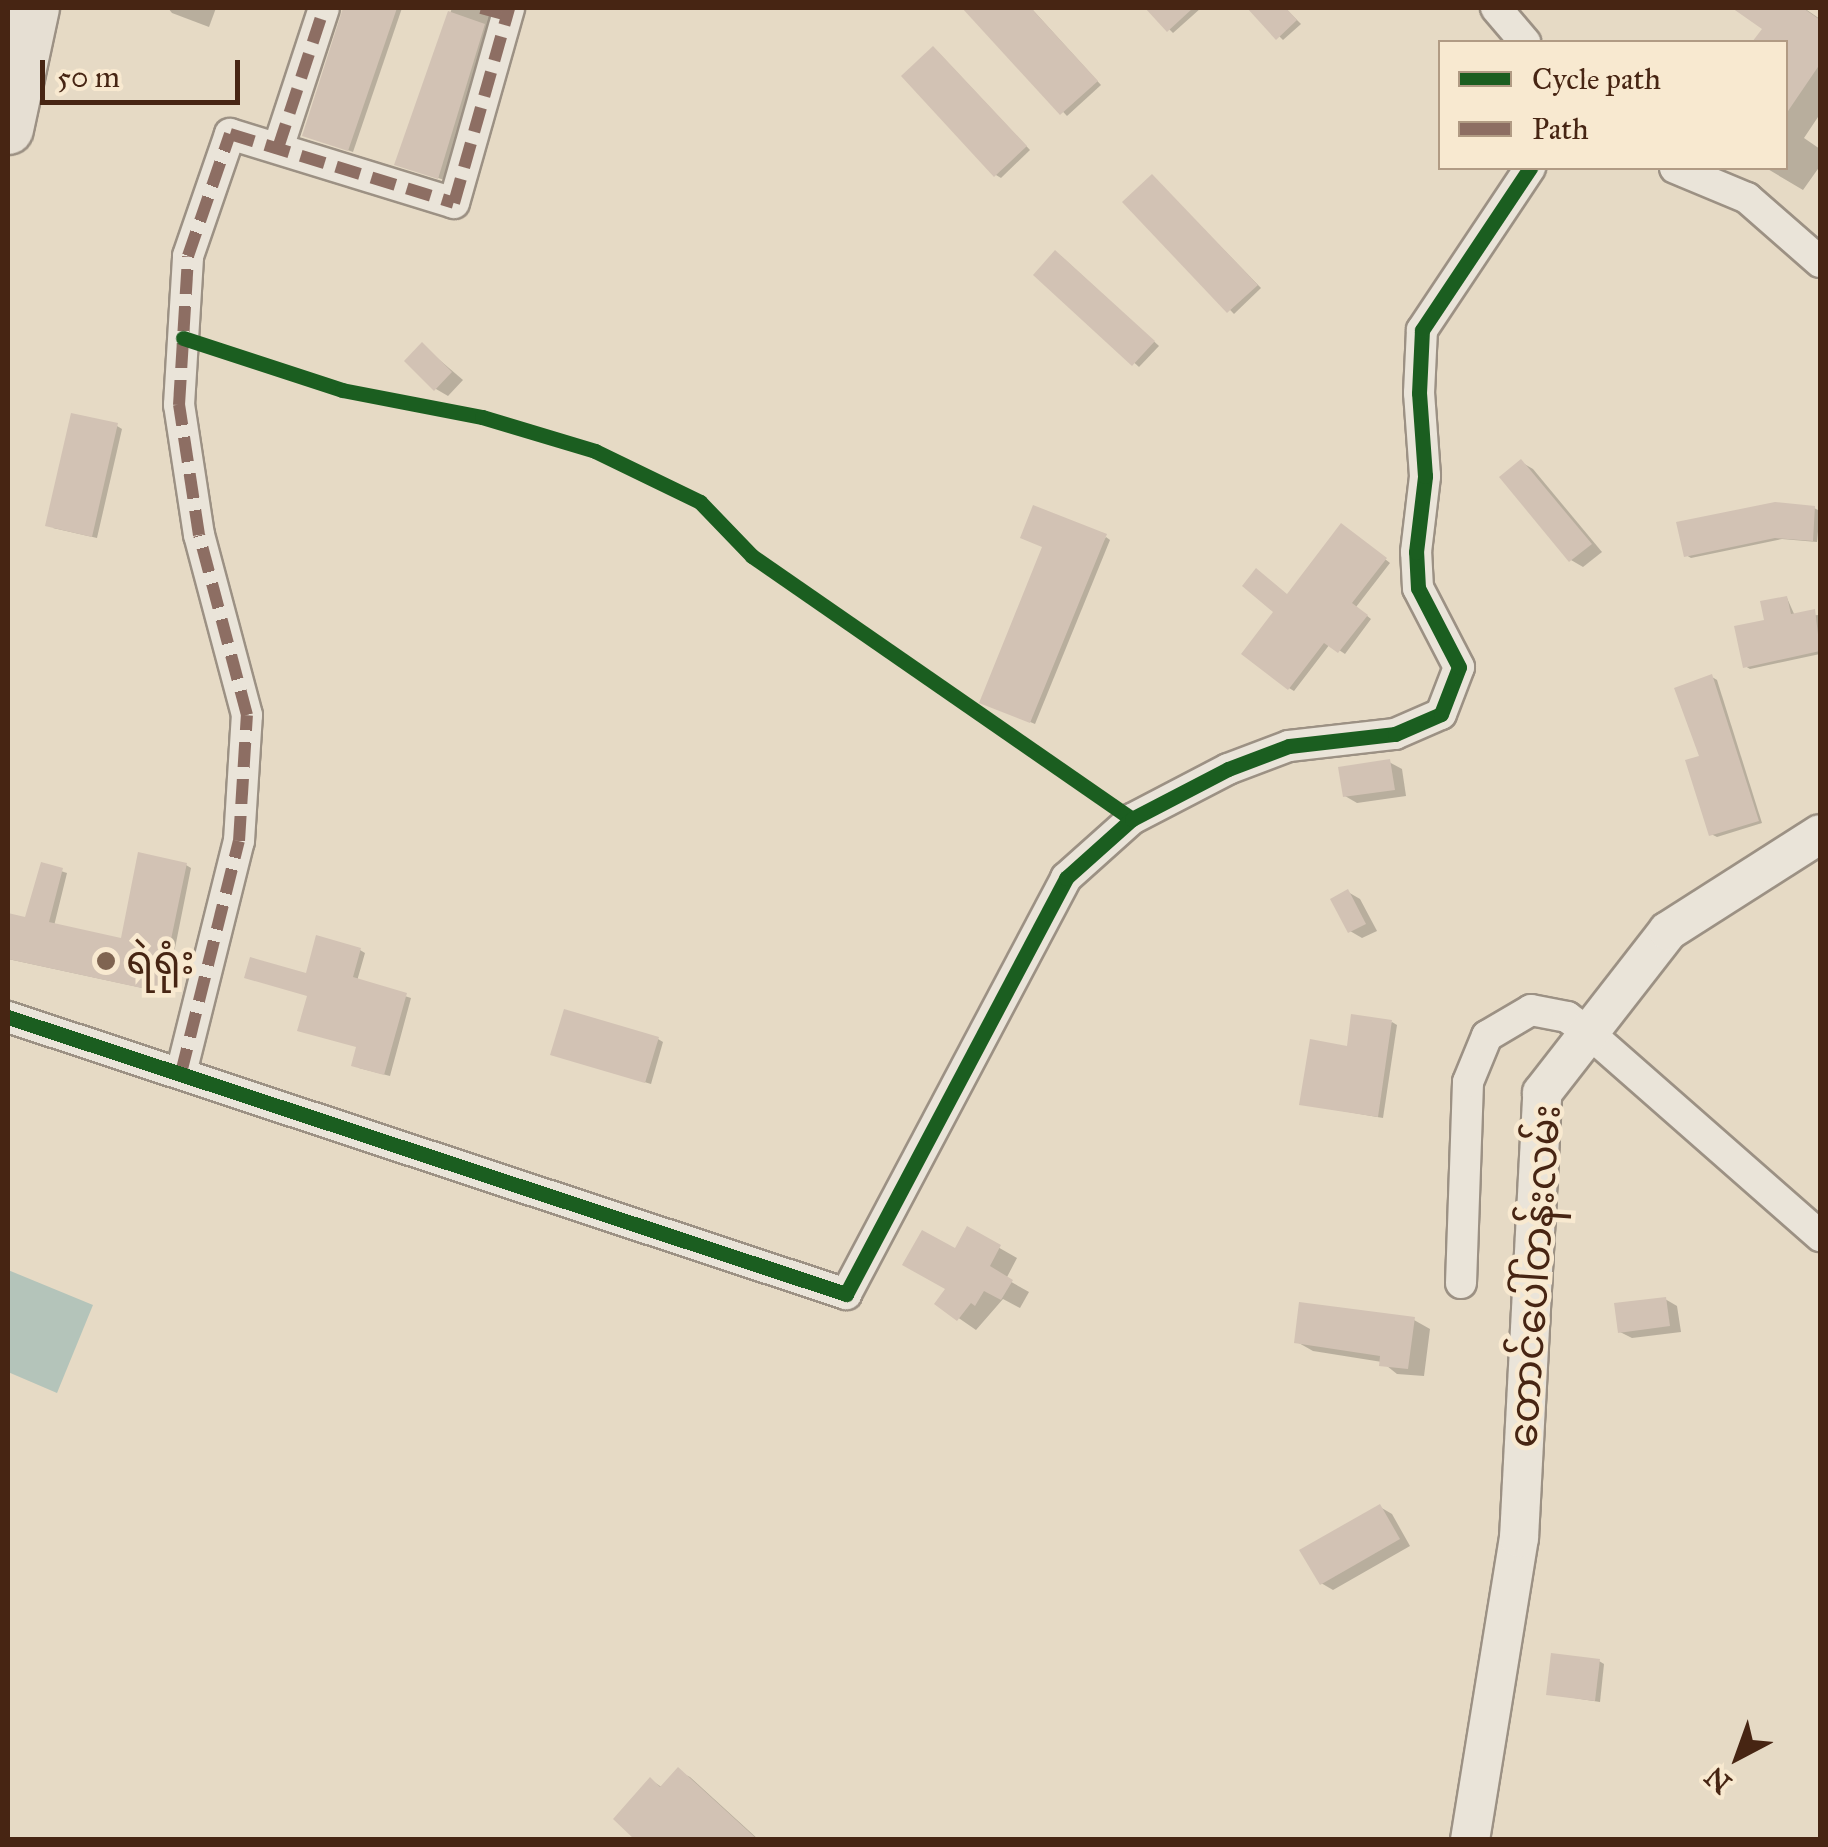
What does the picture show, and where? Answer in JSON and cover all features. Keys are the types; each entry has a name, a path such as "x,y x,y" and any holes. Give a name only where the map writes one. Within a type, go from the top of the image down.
{"highway":[{"path":"8,129 34,8"}],"street":[{"path":"278,148 324,8"},
{"path":"1496,8 1522,40"},
{"path":"180,1073 239,841 247,715 200,535 179,405 188,256 230,134 454,203 499,10"},
{"path":"8,1017 846,1294 1066,878 1132,819 1228,769 1288,746 1395,734 1440,714 1459,666 1418,588 1416,552 1425,476 1419,393 1422,330 1529,170"},
{"path":"1680,170 1747,198 1820,262"},
{"name":"တောင်ပေါ်တန်းလမ်း","path":"1470,1840 1519,1538 1542,1093 1668,931 1820,834"},
{"path":"1461,1283 1468,1082 1487,1036 1531,1010 1567,1017 1589,1033 1820,1236"}],"shaded area":[{"path":"8,1270 93,1305 57,1393 8,1372"}],"building":[{"path":"343,8 397,8 348,151 302,136"},
{"path":"962,8 1031,8 1098,81 1060,115"},
{"path":"1145,8 1193,8 1167,32"},
{"path":"1247,8 1286,8 1297,20 1276,40"},
{"path":"1732,8 1803,8 1820,20 1820,64 1788,111 1788,40 1754,40 1762,29"},
{"path":"448,11 485,24 438,179 394,165"},
{"path":"933,46 1027,146 994,177 901,76"},
{"path":"1152,174 1258,285 1227,313 1122,202"},
{"path":"1055,250 1155,341 1132,366 1033,275"},
{"path":"422,342 452,372 434,391 404,361"},
{"path":"71,413 118,423 92,537 45,526"},
{"path":"1521,459 1592,544 1569,562 1499,477"},
{"path":"1775,502 1815,506 1813,541 1775,538 1684,557 1676,522"},
{"path":"1033,505 1107,534 1030,723 979,703 1042,547 1020,538"},
{"path":"1341,523 1387,558 1352,603 1368,615 1338,653 1324,643 1288,690 1241,654 1273,612 1242,586 1256,568 1287,594"},
{"path":"1787,596 1791,614 1815,609 1820,651 1743,668 1734,626 1764,620 1760,601"},
{"path":"1712,674 1759,821 1709,836 1685,760 1699,756 1674,688"},
{"path":"1390,759 1395,790 1343,797 1338,767"},
{"path":"138,852 187,863 160,992 8,959 8,913 25,917 41,862 63,868 49,922 121,938"},
{"path":"1348,889 1366,924 1348,933 1330,899"},
{"path":"316,935 361,948 353,977 407,993 384,1075 351,1066 356,1047 297,1031 307,996 244,978 250,957 306,973"},
{"path":"564,1009 659,1037 645,1083 550,1055"},
{"path":"1351,1014 1392,1020 1378,1117 1299,1105 1310,1039 1347,1046"},
{"path":"967,1226 1001,1245 990,1266 1013,1280 1001,1300 984,1291 975,1306 971,1303 957,1321 934,1304 945,1289 902,1265 922,1230 955,1248"},
{"path":"1666,1297 1670,1326 1618,1333 1614,1303"},
{"path":"1299,1302 1415,1317 1408,1369 1379,1366 1380,1356 1294,1343"},
{"path":"1380,1504 1400,1539 1320,1585 1299,1550"},
{"path":"1551,1653 1600,1659 1595,1701 1546,1695"},
{"path":"678,1767 758,1840 635,1840 613,1819 650,1777 660,1787"}],"marked path":[{"path":"278,148 324,8"},
{"path":"481,8 507,15"},
{"path":"181,1073 239,841 247,715 199,535 179,405 188,256 230,134 454,203 509,8"}],"cycle path":[{"path":"8,1017 846,1294 1066,878 1132,819 1228,769 1289,746 1395,734 1441,714 1459,667 1418,588 1416,552 1425,476 1419,393 1422,330 1529,170"},
{"path":"183,338 342,390 482,417 595,451 700,502 752,556 1132,819"}],"place":[{"name":"ရဲရုံး","path":"106,961"}]}
